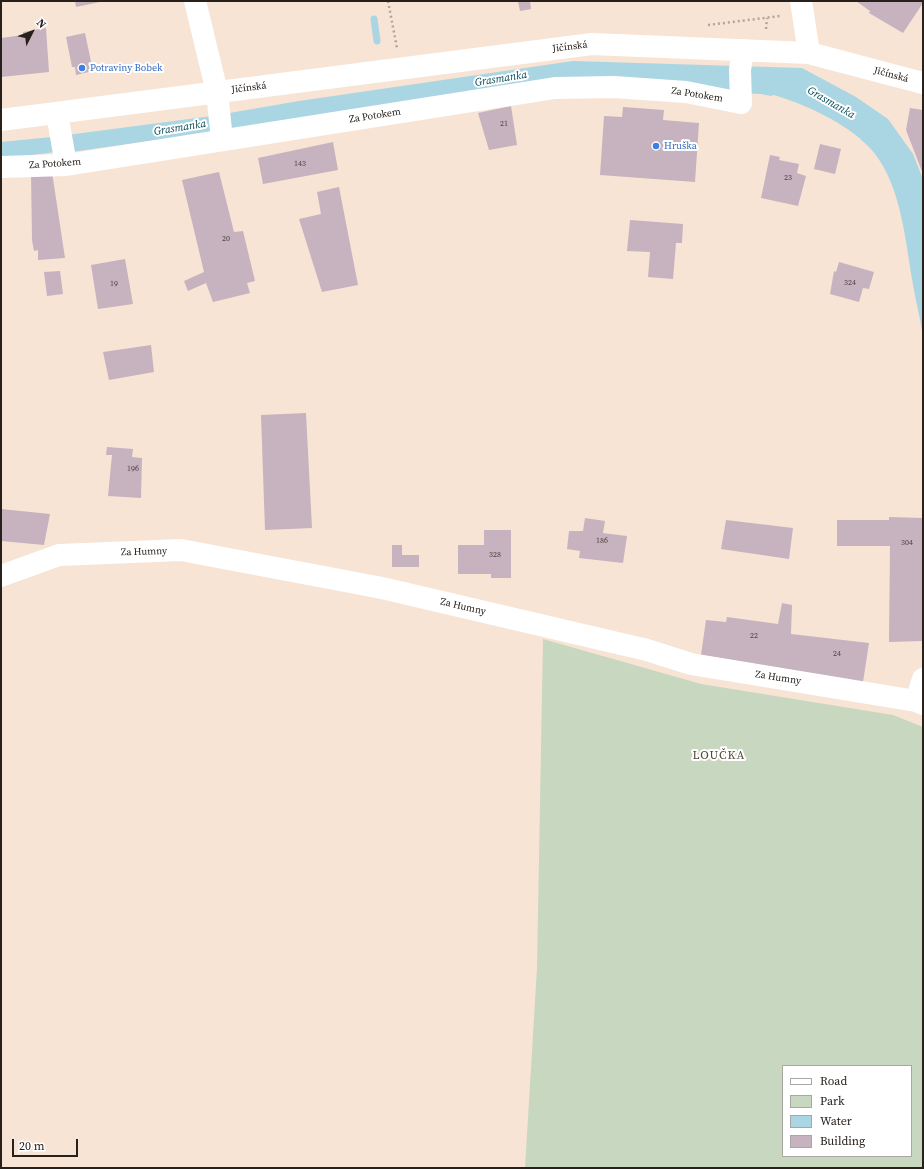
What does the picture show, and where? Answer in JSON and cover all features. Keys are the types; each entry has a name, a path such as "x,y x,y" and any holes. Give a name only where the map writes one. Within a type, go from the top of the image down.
{"street":[{"name":"Jičínská","path":"196,1 217,92 221,129"},
{"path":"801,1 809,53"},
{"name":"Jičínská","path":"1,120 592,44 741,60 809,53 923,83"},
{"name":"Za Potokem","path":"1,166 63,151 221,129 555,88 614,87 686,92 741,103 741,60"},
{"path":"57,113 63,151"},
{"name":"Za Humny","path":"1,576 59,554 181,550 382,588 647,650 691,664 920,702"},
{"path":"920,702 923,679"}],"path":[{"path":"388,1 398,51"}],"green space":[{"path":"543,639 701,684 893,715 923,727 923,1168 525,1168 537,968"}],"water":[{"name":"Grasmanka","path":"573,61 802,68 856,97 888,119 913,154 923,179 923,336 900,209 888,175 879,160 869,147 837,122 812,109 774,95 734,93 679,85 228,130 71,152 71,150 1,159 1,142 52,137 212,116 299,101"}],"building":[{"path":"75,1 100,1 100,2 76,7"},
{"path":"518,1 530,1 531,9 520,11"},
{"path":"856,1 923,1 923,3 903,33 869,13 870,11"},
{"path":"46,28 49,72 1,77 1,38 23,35 23,32"},
{"path":"85,33 93,71 76,75 75,67 72,67 66,37"},
{"path":"511,106 517,145 489,150 478,113"},
{"path":"623,107 664,110 663,120 699,123 695,182 600,175 604,116 622,117"},
{"path":"910,108 923,110 923,174 906,130"},
{"path":"333,142 338,170 263,184 258,158"},
{"path":"820,144 841,149 835,174 814,169"},
{"path":"770,155 780,157 779,160 799,164 797,173 806,176 798,206 761,198"},
{"path":"52,172 65,258 38,260 38,250 34,251 32,240 31,173"},
{"path":"219,172 234,232 243,231 255,281 247,283 250,293 213,302 206,283 188,291 184,281 204,272 182,180"},
{"path":"339,187 358,285 322,292 299,219 321,214 317,192"},
{"path":"630,220 683,224 682,243 676,243 673,279 648,277 650,252 627,251"},
{"path":"125,259 133,304 98,309 91,265"},
{"path":"839,262 874,272 869,289 863,288 859,302 830,294 834,271 836,272"},
{"path":"60,271 63,294 47,296 44,272"},
{"path":"151,345 154,372 109,380 103,352"},
{"path":"306,413 312,528 265,530 261,415"},
{"path":"107,447 133,449 132,457 142,458 141,498 108,496 112,455 106,455"},
{"path":"1,509 50,514 44,545 1,541"},
{"path":"889,517 923,518 922,641 889,642 890,546 837,546 837,520 889,520"},
{"path":"585,518 605,521 603,533 627,536 623,563 579,558 580,551 567,549 569,531 583,531"},
{"path":"726,520 793,528 789,559 721,549"},
{"path":"484,530 511,530 511,578 491,578 491,574 458,574 458,545 484,545"},
{"path":"392,545 402,545 402,555 419,555 419,567 392,567"},
{"path":"782,603 792,605 791,634 869,643 863,682 701,655 706,620 726,622 727,617 778,624"}],"waterway":[{"path":"374,19 377,41"}],"place":[{"name":"Potraviny Bobek","path":"82,68"},
{"name":"Hruška","path":"656,146"}],"district":[{"name":"LOUČKA","path":"719,756"}]}
